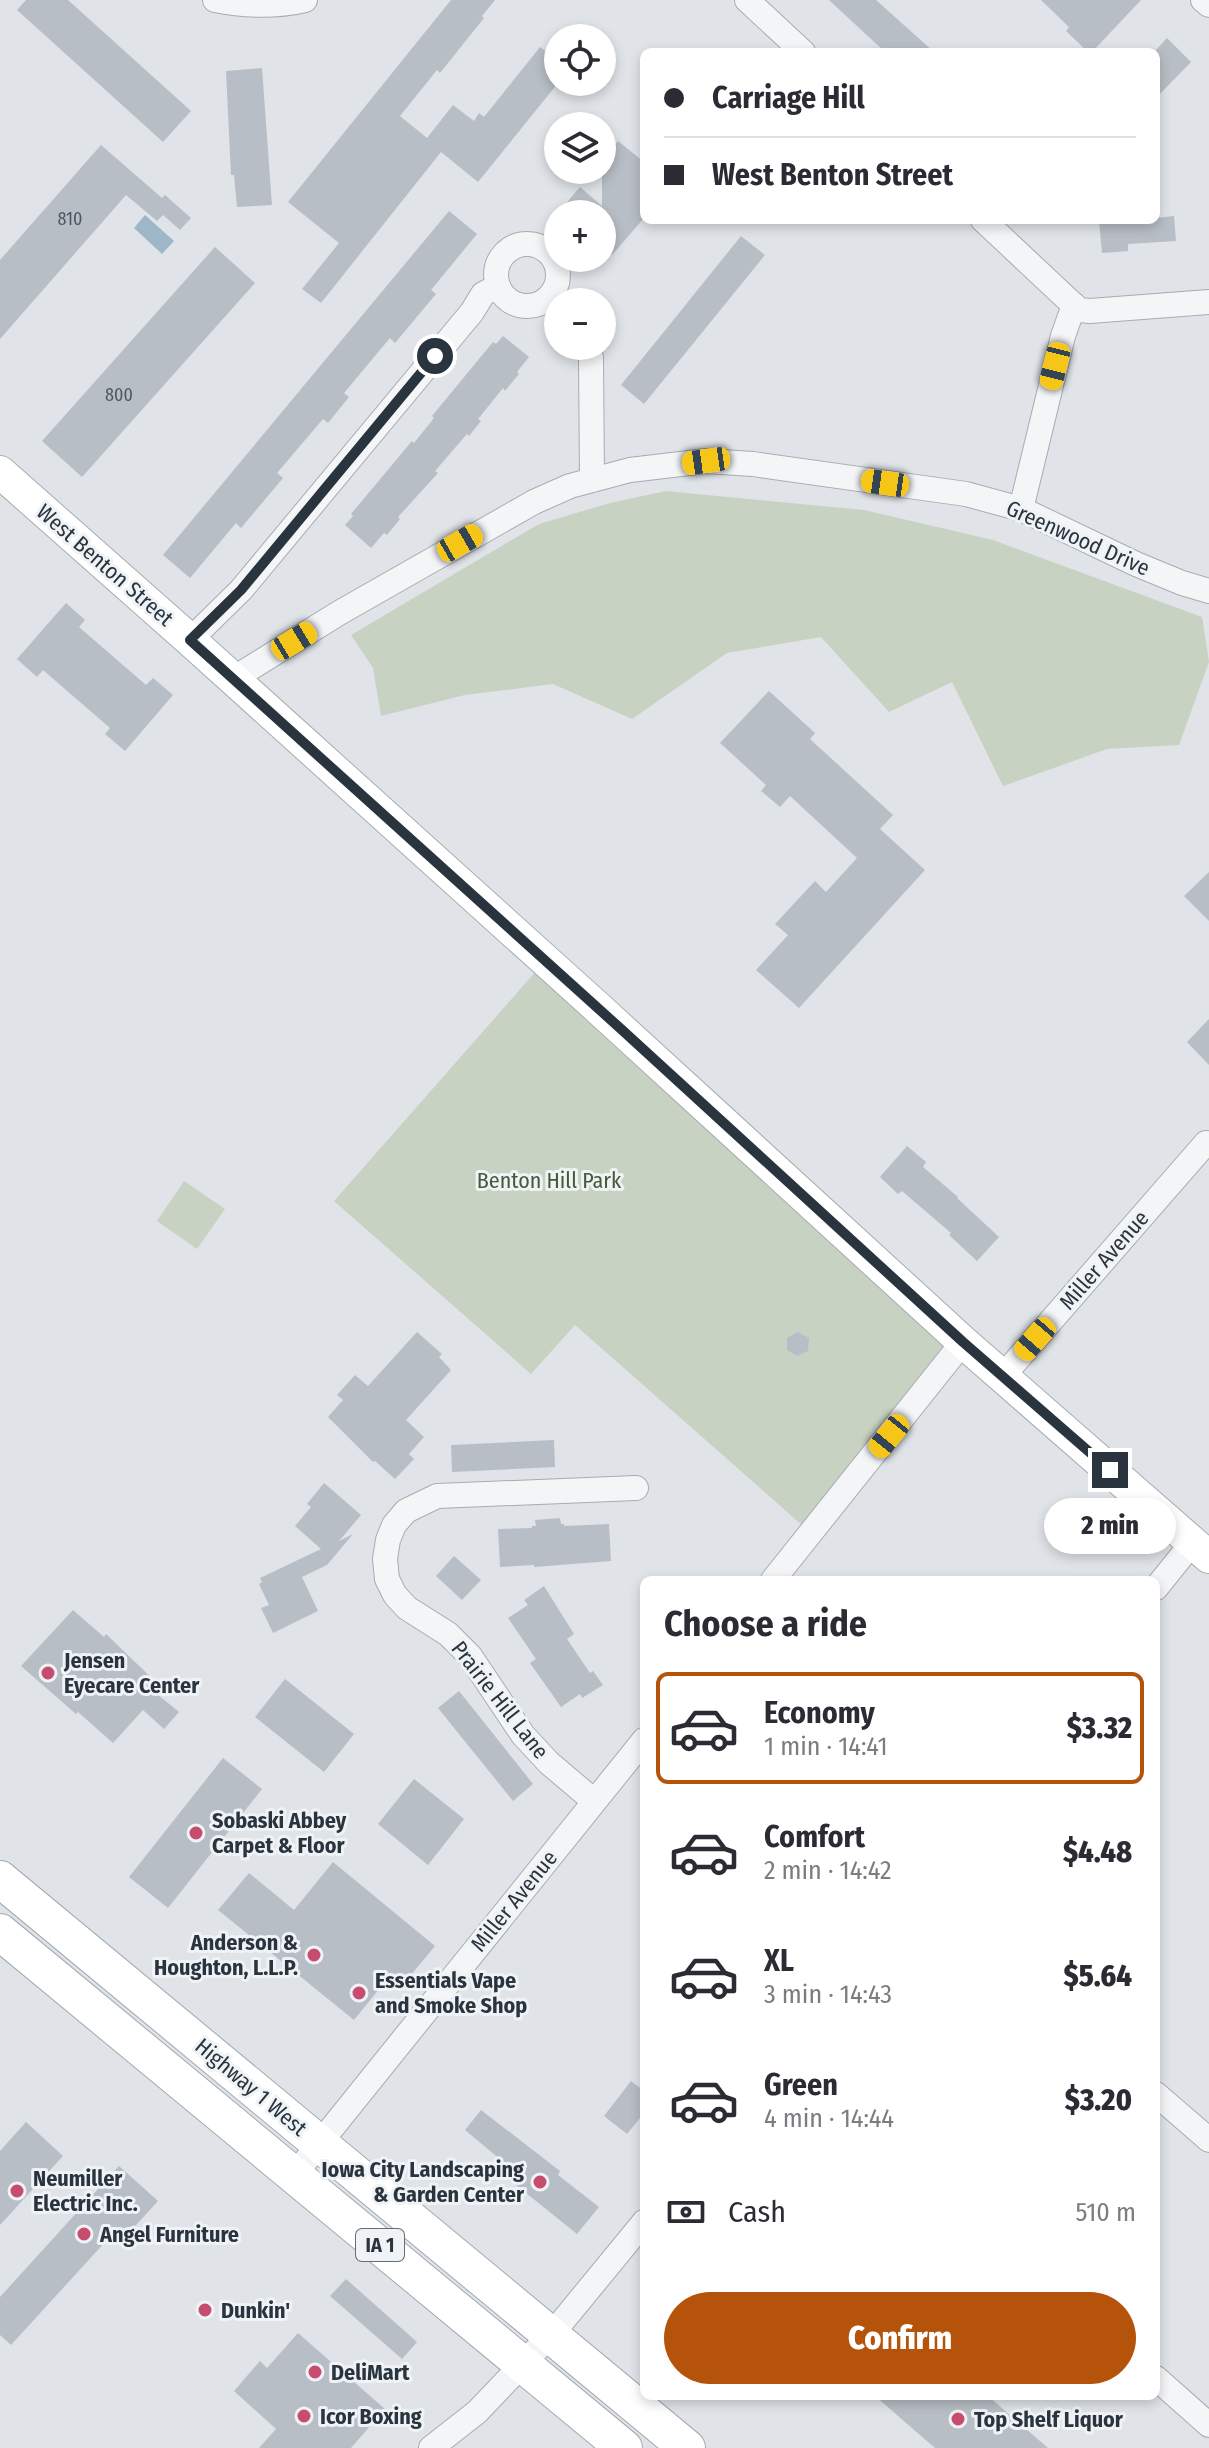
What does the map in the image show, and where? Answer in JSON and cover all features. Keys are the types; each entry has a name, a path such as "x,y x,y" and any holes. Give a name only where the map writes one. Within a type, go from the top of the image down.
{"main road":[{"name":"Highway 1 West","path":"0,1879 687,2448"},
{"name":"Highway 1 West","path":"0,1932 624,2448"}],"street":[{"path":"215,0 268,6 305,0"},
{"path":"747,0 799,48"},
{"path":"1203,0 1209,5"},
{"path":"987,224 1079,310 1209,302"},
{"path":"544,302 520,305 505,296 498,286 496,275 503,254 518,245 538,245 548,251 558,269 557,288"},
{"path":"190,640 241,590 472,312 483,294 498,286"},
{"path":"1021,509 1063,336 1074,305"},
{"path":"591,360 592,480"},
{"name":"Greenwood Drive","path":"233,679 339,613 512,514 570,486 630,470 706,461 753,464 966,494 1021,509 1136,564 1209,591"},
{"name":"West Benton Street","path":"0,472 190,640 963,1342 1201,1550"},
{"name":"Miller Avenue","path":"1002,1377 1206,1143"},
{"path":"776,1576 963,1342"},
{"name":"Prairie Hill Lane","path":"594,1801 549,1763 523,1735 470,1656 448,1634 407,1608 395,1595 387,1579 385,1559 394,1525 406,1511 437,1496 636,1488"},
{"path":"1160,1585 1201,1550"},
{"name":"Miller Avenue","path":"295,2174 640,1745"},
{"path":"1160,2097 1209,2140"},
{"path":"431,2448 477,2412 564,2320 640,2227"},
{"path":"1160,2382 1209,2425"}],"green space":[{"path":"666,491 864,510 993,540 1202,617 1209,662 1179,745 1107,749 1003,786 952,682 889,712 821,637 727,653 632,719 553,684 465,695 381,716 373,668 351,635 539,524 610,503"},
{"name":"Benton Hill Park","path":"537,970 956,1353 811,1533 575,1325 531,1374 334,1201"},
{"path":"184,1181 225,1209 197,1249 157,1221"}],"water":[{"path":"145,215 174,241 162,254 134,228"}],"building":[{"path":"26,0 68,0 191,111 163,142 17,10"},
{"path":"451,0 495,0 440,73 437,70 400,116 427,138 453,105 474,121 479,113 484,117 540,47 544,50 544,96 547,96 478,182 441,152 321,303 302,289 339,243 288,202"},
{"path":"829,0 876,0 930,48 881,48"},
{"path":"1041,0 1141,0 1096,48 1084,48 1066,31 1069,27"},
{"path":"1167,38 1191,62 1160,94 1160,48"},
{"path":"262,68 272,205 237,207 234,175 231,175 226,71"},
{"path":"618,141 640,159 640,223 616,250 616,200 602,200 602,184 616,184"},
{"path":"101,145 162,198 165,195 191,218 180,230 163,215 157,221 126,195 0,339 0,260"},
{"path":"580,187 595,200 569,200"},
{"path":"449,211 477,234 431,290 436,294 395,343 390,338 344,393 349,397 328,423 323,419 277,473 283,478 241,528 236,523 190,578 163,555"},
{"path":"1174,216 1176,241 1128,244 1128,251 1102,253 1099,224 1160,224 1160,218"},
{"path":"741,236 765,255 644,404 621,385"},
{"path":"215,247 255,283 82,477 42,441"},
{"path":"503,336 529,357 517,372 519,374 505,391 503,388 478,419 481,421 435,471 438,473 398,517 400,519 387,535 384,533 371,548 345,525 353,516 351,514 412,441 414,443 434,418 432,416 493,342 496,344"},
{"path":"66,603 85,620 79,627 146,685 153,678 173,695 125,751 105,734 110,728 43,670 37,677 17,659"},
{"path":"769,691 815,733 810,739 893,815 880,829 925,870 799,1008 756,970 788,935 775,924 815,881 826,892 857,858 790,796 780,807 761,791 766,785 720,743"},
{"path":"1209,872 1209,921 1184,896"},
{"path":"1209,1019 1209,1065 1187,1042"},
{"path":"907,1146 926,1162 923,1167 999,1237 977,1261 949,1235 951,1233 902,1191 898,1194 880,1177"},
{"path":"417,1332 442,1354 439,1357 451,1370 406,1420 424,1437 409,1454 414,1459 395,1479 373,1462 328,1417 343,1400 337,1395 355,1375 368,1386"},
{"path":"798,1332 809,1338 808,1351 797,1356 787,1350 787,1338"},
{"path":"554,1440 555,1467 452,1472 451,1445"},
{"path":"324,1483 361,1515 339,1541 353,1534 327,1565 302,1577 318,1611 273,1633 261,1608 269,1605 259,1584 262,1582 260,1578 321,1549 295,1526 311,1507 307,1504"},
{"path":"560,1518 564,1526 609,1524 611,1561 500,1567 498,1529 532,1528 536,1526 535,1520"},
{"path":"454,1556 481,1580 462,1600 436,1576"},
{"path":"544,1586 574,1634 567,1639 590,1673 593,1671 603,1685 582,1698 580,1694 561,1707 530,1663 536,1659 508,1618 528,1605 524,1600"},
{"path":"73,1610 104,1637 106,1634 162,1688 157,1694 179,1712 164,1729 143,1710 113,1743 21,1666"},
{"path":"285,1679 354,1734 324,1772 255,1717"},
{"path":"459,1691 533,1784 513,1801 438,1708"},
{"name":"Sobaski Abbey Carpet & Floor","path":"223,1758 262,1789 168,1908 129,1877"},
{"path":"414,1779 464,1819 428,1865 378,1824"},
{"path":"333,1862 435,1946 401,1987 389,1977 354,2020 218,1910 249,1873 294,1910"},
{"path":"631,2081 640,2088 640,2118 627,2134 604,2116"},
{"name":"Iowa City Landscaping & Garden Center","path":"481,2110 560,2171 558,2175 599,2207 577,2234 501,2173 507,2165 465,2130"},
{"name":"Neumiller Electric Inc.","path":"26,2122 63,2156 0,2225 0,2151"},
{"path":"119,2166 158,2201 125,2237 117,2229 11,2345 0,2335 0,2297"},
{"path":"346,2279 417,2342 402,2359 330,2296"},
{"path":"298,2333 385,2409 351,2448 259,2448 276,2429 234,2391 260,2361 267,2368"},
{"path":"880,2400 993,2400 1048,2448 935,2448"}],"place":[{"name":"Jensen Eyecare Center","path":"48,1673"},
{"name":"Sobaski Abbey Carpet & Floor","path":"196,1833"},
{"name":"Anderson & Houghton, L.L.P.","path":"314,1955"},
{"name":"Essentials Vape and Smoke Shop","path":"359,1993"},
{"name":"Iowa City Landscaping & Garden Center","path":"540,2182"},
{"name":"Neumiller Electric Inc.","path":"17,2191"},
{"name":"Angel Furniture","path":"84,2234"},
{"name":"Dunkin'","path":"205,2310"},
{"name":"DeliMart","path":"315,2372"},
{"name":"Icor Boxing","path":"304,2416"},
{"name":"Top Shelf Liquor","path":"958,2419"}],"route":[{"path":"435,356 241,590 190,640 963,1342 1110,1470"}]}
